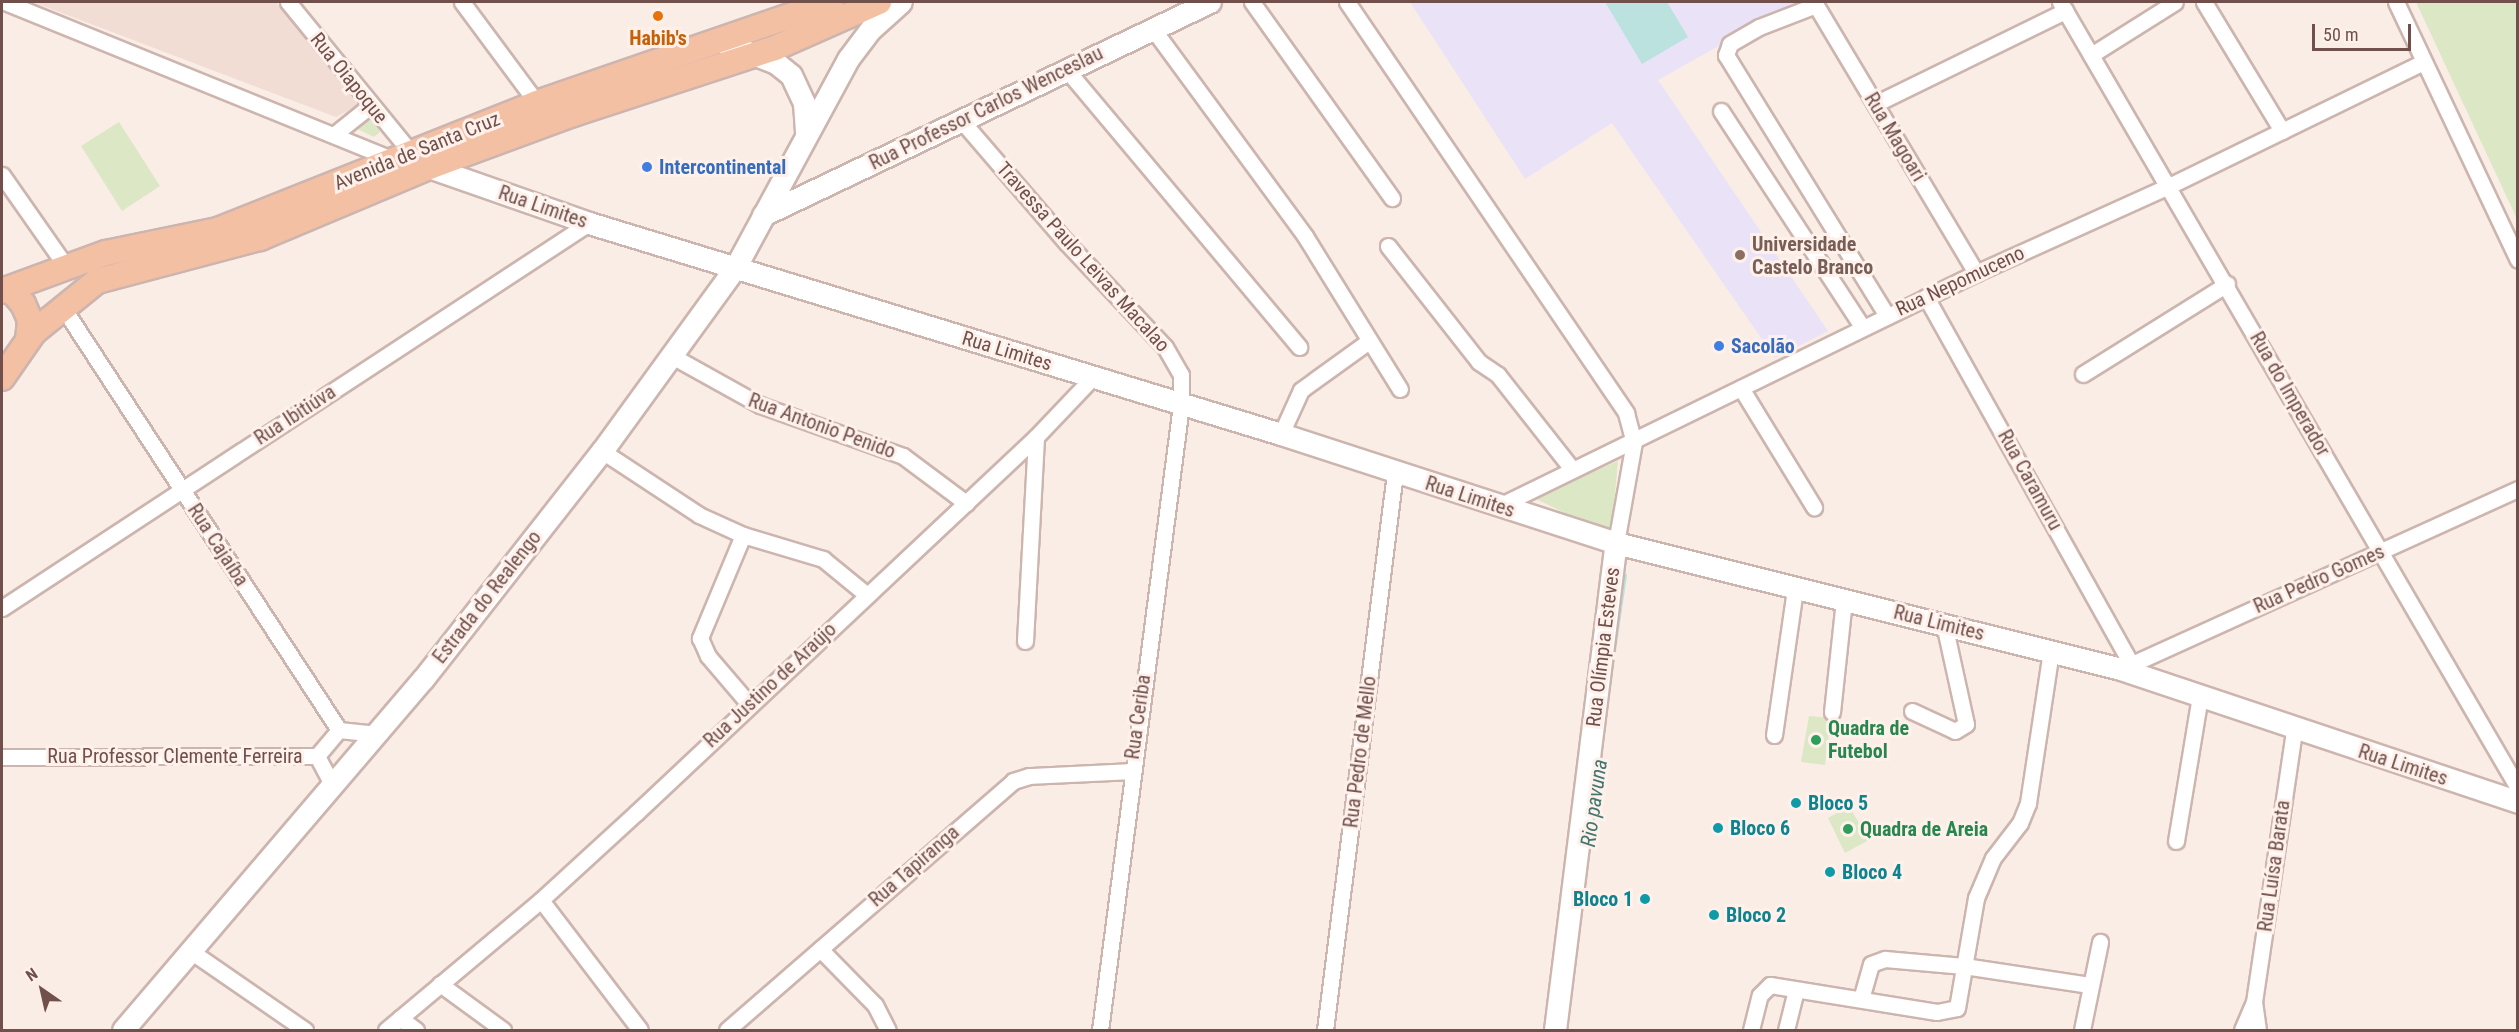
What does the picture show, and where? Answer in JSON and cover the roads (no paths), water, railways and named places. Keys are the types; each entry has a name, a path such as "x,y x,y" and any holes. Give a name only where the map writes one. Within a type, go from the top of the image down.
{"main road":[{"name":"Avenida de Santa Cruz","path":"2,378 34,332 62,306 97,281 260,238 412,160 537,103 722,42 831,2"},
{"name":"Avenida de Santa Cruz","path":"4,289 106,253 218,230 412,160 573,114 757,54 879,2"},
{"path":"4,289 23,304 34,332"}],"street":[{"name":"Rua Limites","path":"5,2 336,133 589,223 1281,434 1395,473 1616,543 1795,589 2126,667 2294,730 2517,802"},
{"name":"Rua Oiapoque","path":"288,2 412,160"},
{"path":"462,2 537,103"},
{"name":"Estrada do Realengo","path":"123,1030 189,950 423,679 602,451 735,268 806,132 860,41 901,2"},
{"name":"Rua Professor Carlos Wenceslau","path":"763,215 1210,2"},
{"path":"1252,2 1392,198"},
{"path":"1347,2 1618,401 1634,442"},
{"path":"2091,55 2175,2"},
{"path":"2204,2 2282,131"},
{"path":"2396,2 2517,260"},
{"path":"1815,3 1759,27 1730,44 1726,55 1887,316"},
{"name":"Rua Magoari","path":"1815,3 1976,273"},
{"path":"1875,104 2063,6"},
{"name":"Rua do Imperador","path":"2063,6 2517,788"},
{"path":"1153,28 1305,236 1400,389"},
{"path":"722,42 776,63 800,89 806,132"},
{"name":"Rua Nepomuceno","path":"1499,506 1572,469 1634,442 1926,297 2169,186 2423,62"},
{"path":"1066,69 1299,347"},
{"path":"336,133 370,106"},
{"path":"1721,111 1859,330"},
{"name":"Travessa Paulo Leivas Macalao","path":"961,120 1176,361 1181,405"},
{"path":"789,165 794,184 818,189"},
{"path":"2,175 67,268"},
{"name":"Rua Ibitiúva","path":"2,608 589,223"},
{"path":"1388,246 1479,362 1498,375 1572,469"},
{"path":"2083,374 2226,284"},
{"name":"Rua Caramuru","path":"1926,297 2126,667"},
{"name":"Rua Cajaíba","path":"62,306 339,730"},
{"path":"34,332 66,325 77,330"},
{"path":"1281,434 1301,390 1369,341"},
{"name":"Rua Antonio Penido","path":"672,356 760,405 903,456 966,503"},
{"name":"Rua Justino de Araújo","path":"386,1030 541,900 966,503 1092,378"},
{"path":"1741,388 1814,507"},
{"name":"Rua Ceriba","path":"1100,1030 1131,771 1181,405"},
{"path":"1025,641 1036,436"},
{"name":"Rua Olímpia Esteves","path":"1555,1030 1616,543 1634,442"},
{"path":"602,451 685,507 743,535 823,559 867,595"},
{"name":"Rua Pedro de Mello","path":"1325,1030 1395,473"},
{"name":"Rua Pedro Gomes","path":"2126,667 2517,489"},
{"path":"743,535 700,638 708,656 749,704"},
{"path":"1774,735 1795,589"},
{"path":"1832,712 1844,600"},
{"path":"1912,711 1956,731 1966,724 1954,627"},
{"path":"1751,1030 1763,989 1777,986 1953,1011 1959,1004 1976,898 1986,870 2020,823 2028,803 2051,651"},
{"path":"2176,841 2200,696"},
{"path":"317,756 339,730 375,734"},
{"name":"Rua Luísa Barata","path":"2249,1020 2294,730"},
{"name":"Rua Professor Clemente Ferreira","path":"2,757 317,756 333,784"},
{"name":"Rua Tapiranga","path":"727,1030 1013,782 1029,776 1131,771"},
{"path":"541,900 640,1030"},
{"path":"2082,1030 2100,942"},
{"path":"820,949 875,1005 888,1030"},
{"path":"189,950 305,1030"},
{"path":"1861,999 1871,964 1876,960 1965,966 2090,985"},
{"path":"441,984 502,1030"},
{"path":"1786,1030 1796,990"},
{"path":"400,1018 416,1030"}],"water":[{"path":"1605,2 1667,2 1688,37 1642,64"}],"waterway":[{"name":"Rio pavuna","path":"1607,699 1625,575"}],"place":[{"name":"Habib's","path":"658,16"},
{"name":"Intercontinental","path":"647,167"},
{"name":"Universidade Castelo Branco","path":"1740,255"},
{"name":"Sacolão","path":"1719,346"},
{"name":"Quadra de Futebol","path":"1816,740"},
{"name":"Bloco 5","path":"1796,803"},
{"name":"Bloco 6","path":"1718,828"},
{"name":"Quadra de Areia","path":"1848,829"},
{"name":"Bloco 4","path":"1830,872"},
{"name":"Bloco 1","path":"1645,899"},
{"name":"Bloco 2","path":"1714,915"}]}
